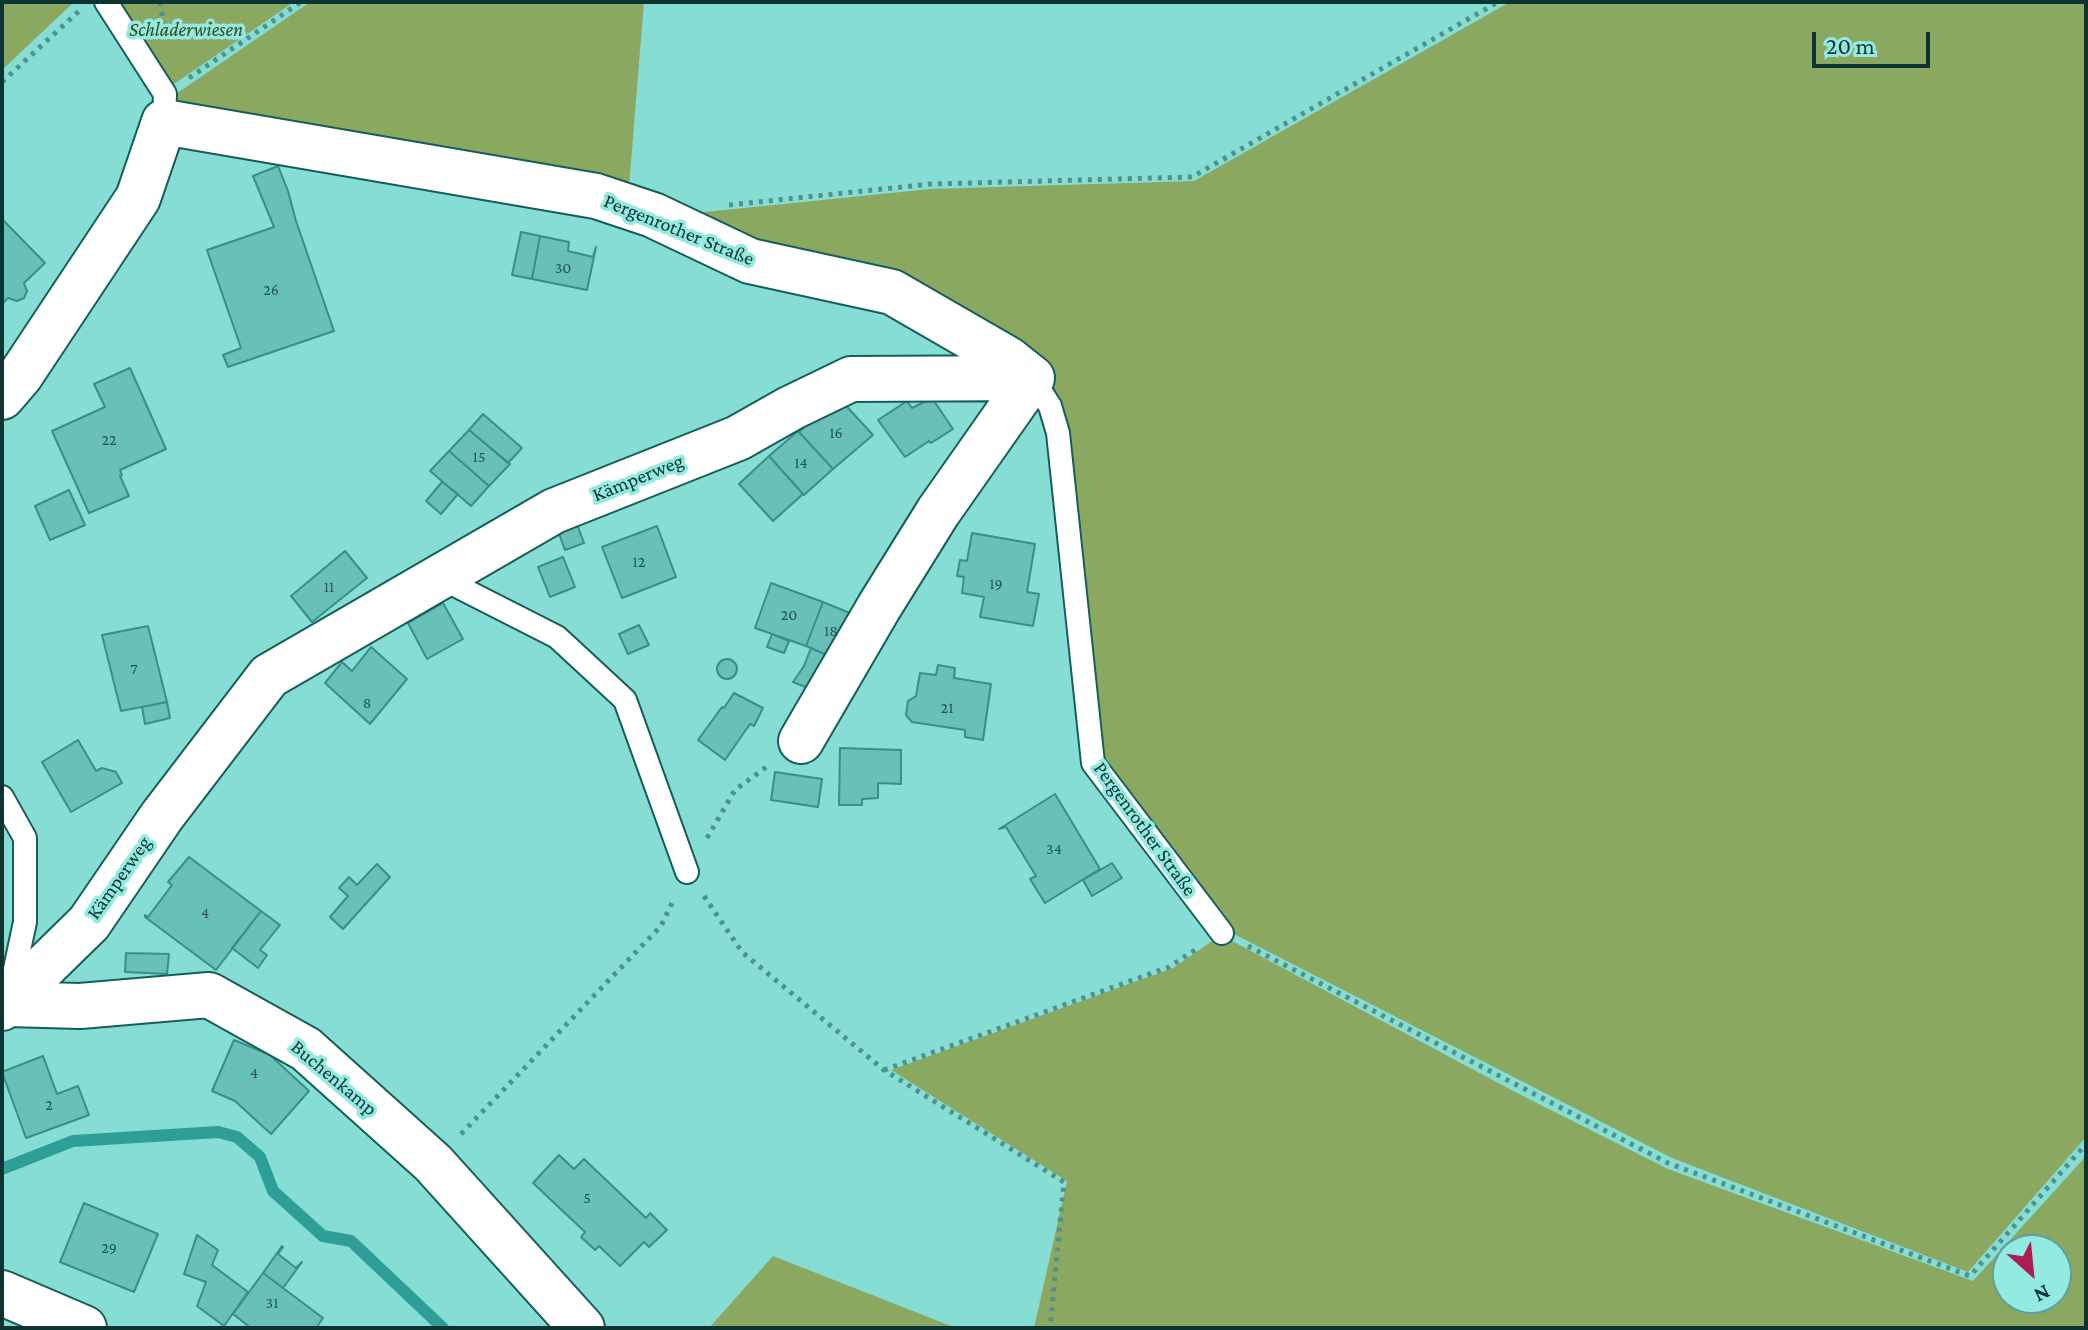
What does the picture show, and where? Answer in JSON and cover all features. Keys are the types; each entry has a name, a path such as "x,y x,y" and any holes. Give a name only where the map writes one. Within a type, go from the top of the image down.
{"street":[{"name":"Pergenrother Straße","path":"165,108 596,196 653,215 750,261 892,292 1008,359 1032,378"},
{"path":"2,397 20,376 138,198 165,108"},
{"path":"801,741 938,512 1032,378"},
{"name":"Kämperweg","path":"5,1006 89,923 162,816 269,676 554,511 738,438 851,379 1032,378"},
{"name":"Buchenkamp","path":"5,1006 80,1006 209,995 306,1049 433,1163 582,1328"},
{"path":"2,1293 84,1328"}],"lane":[{"path":"106,2 165,108"},
{"name":"Pergenrother Straße","path":"1032,378 1050,406 1058,433 1093,763 1222,933"},
{"path":"439,577 557,637 625,700 687,872"},
{"path":"2,797 25,838 25,922 5,1006"}],"path":[{"path":"2,82 89,2"},
{"path":"165,108 301,2"},
{"path":"727,205 931,184 1192,177 1498,2"},
{"path":"433,1163 661,926 687,872 735,790 801,741"},
{"path":"687,872 742,952 884,1070 1064,1182 1050,1328"},
{"path":"884,1070 1169,967 1222,933 1668,1163 1970,1276 2086,1144"}],"green space":[{"path":"2,2 74,2 2,70"},
{"name":"Schladerwiesen","path":"119,2 294,2 171,86"},
{"path":"310,2 644,2 628,199 173,118 173,96"},
{"path":"1510,2 2086,2 2086,1137 2001,1234 1992,1234 1992,1245 1968,1272 1672,1158 1224,929 1098,761 1038,374 666,216 930,189 1194,181"},
{"path":"1221,935 1519,1094 1668,1169 1973,1281 1992,1260 1992,1314 2072,1314 2072,1234 2015,1234 2086,1156 2086,1328 1034,1328 1067,1181 891,1070 1173,968"},
{"path":"773,1256 956,1328 709,1328"}],"building":[{"path":"278,166 334,331 228,367 223,355 241,348 207,250 274,227 253,176"},
{"path":"2,219 45,263 24,283 27,291 24,298 17,301 8,298 2,304"},
{"path":"521,232 540,236 532,279 512,275"},
{"path":"540,236 569,242 568,251 593,257 596,247 587,290 532,279"},
{"path":"130,368 166,449 120,470 129,496 89,513 52,431 105,407 94,384"},
{"path":"838,397 873,435 833,469 799,432"},
{"path":"932,398 953,429 905,457 878,420 907,401 912,408"},
{"path":"483,414 522,448 508,463 469,430"},
{"path":"469,430 510,464 489,486 449,451"},
{"path":"798,431 833,469 804,495 769,456"},
{"path":"449,451 489,486 471,506 430,471"},
{"path":"769,456 803,494 773,521 739,484"},
{"path":"442,482 458,494 441,514 426,501"},
{"path":"69,490 85,525 50,540 35,506"},
{"path":"577,524 584,543 565,550 558,531"},
{"path":"657,526 676,577 622,598 602,547"},
{"path":"972,533 1035,544 1027,592 1039,594 1033,626 980,617 984,597 962,593 964,577 957,576 960,560 967,561"},
{"path":"345,551 367,578 312,622 291,596"},
{"path":"563,557 575,587 550,597 538,567"},
{"path":"771,583 823,602 806,646 755,628"},
{"path":"823,602 857,616 836,659 806,646"},
{"path":"443,603 463,639 427,659 408,623"},
{"path":"639,625 649,645 628,654 619,634"},
{"path":"148,626 167,702 121,711 102,635"},
{"path":"772,634 789,641 784,653 767,647"},
{"path":"371,647 407,679 370,724 325,683 342,662 352,671"},
{"path":"811,648 836,659 813,690 793,682"},
{"path":"727,659 734,662 737,669 734,676 727,679 720,676 717,669 720,662"},
{"path":"938,665 955,668 954,678 991,684 983,740 965,737 965,730 912,722 906,715 908,701 916,696 920,673 936,675"},
{"path":"734,693 763,708 754,726 750,724 725,760 698,740"},
{"path":"167,702 170,718 145,724 142,707"},
{"path":"78,740 96,771 102,768 116,772 122,783 71,812 42,762"},
{"path":"840,748 901,750 901,784 878,783 878,798 862,799 862,805 839,805"},
{"path":"775,772 822,779 818,807 771,800"},
{"path":"1055,794 1100,869 1045,903 1030,879 1036,876 1006,827 999,829"},
{"path":"189,857 261,911 216,970 145,917 172,885 168,882"},
{"path":"1112,863 1122,878 1092,896 1083,880"},
{"path":"377,864 390,877 343,929 330,917 348,896 339,888 349,877 357,885"},
{"path":"261,911 280,925 260,950 267,955 258,968 232,948"},
{"path":"126,953 169,954 167,974 125,972"},
{"path":"234,1040 270,1055 309,1091 271,1134 235,1101 212,1091"},
{"path":"43,1056 57,1094 78,1086 89,1115 26,1138 2,1072"},
{"path":"559,1155 574,1169 584,1159 646,1218 650,1213 667,1230 649,1247 644,1242 620,1266 599,1246 595,1250 581,1237 585,1232 533,1183"},
{"path":"84,1203 158,1234 134,1292 60,1262"},
{"path":"197,1235 218,1250 212,1265 248,1292 224,1326 197,1306 206,1282 184,1274"},
{"path":"282,1246 278,1254 296,1268 302,1262 283,1288 263,1273"},
{"path":"263,1273 323,1318 316,1328 251,1328 233,1314"}],"waterway":[{"path":"2,1169 73,1141 218,1132 237,1137 260,1157 273,1191 323,1236 351,1241 443,1328"}]}
